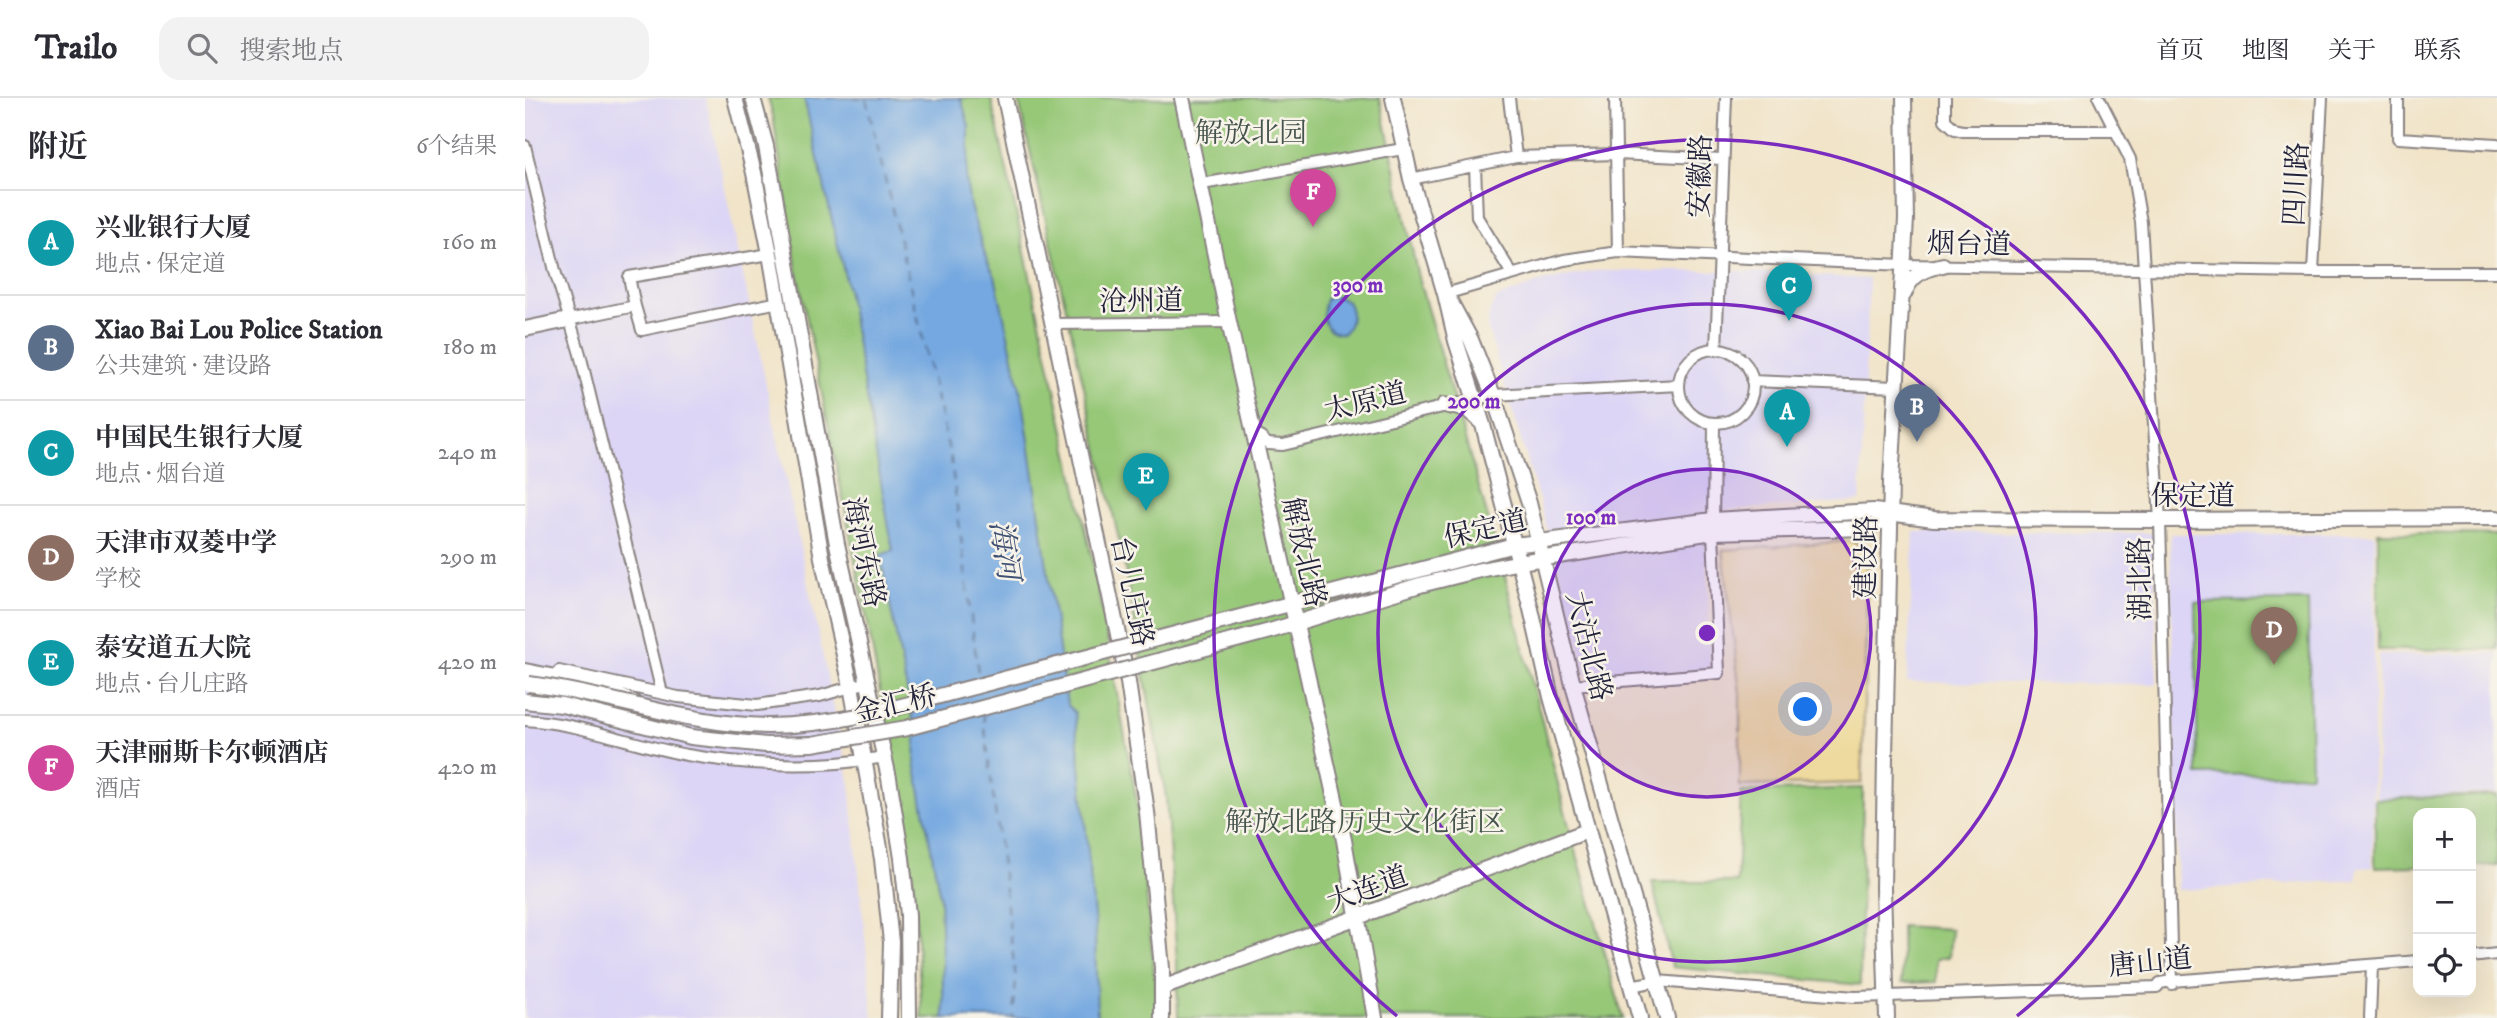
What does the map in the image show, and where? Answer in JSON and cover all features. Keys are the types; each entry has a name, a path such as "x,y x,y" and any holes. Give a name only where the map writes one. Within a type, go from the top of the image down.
{"main road":[{"name":"海河东路","path":"735,98 754,173 770,254 822,558 851,686 883,859 891,942 889,1018"},
{"name":"海河东路","path":"753,98 766,146 837,544 885,757 902,858 908,915 909,1018"},
{"name":"台儿庄路","path":"1005,98 1128,682 1147,812 1163,988 1162,1018"},
{"name":"解放北路","path":"1182,98 1344,840 1375,1018"},
{"name":"大沽北路","path":"1393,98 1411,179 1456,341 1476,399 1517,553 1551,698 1640,1018"},
{"name":"建设路","path":"1887,1018 1884,862 1890,513 1906,219 1905,98"},
{"path":"1900,305 1914,276 1923,270 1943,265"},
{"name":"大沽北路","path":"1445,294 1471,340 1493,395 1529,503 1573,685 1667,1018"},
{"path":"525,329 568,320"},
{"path":"1444,405 1468,410 1483,425"},
{"path":"1529,503 1530,524 1517,553 1536,570 1552,595"},
{"name":"保定道","path":"1270,631 1480,570 1539,541 1713,526 1859,528 1875,525 1890,513 1934,519 2497,518"},
{"name":"保定道","path":"1263,611 1477,554 1517,553 1543,558 1713,526"},
{"path":"1480,570 1509,575 1526,593"},
{"path":"1263,611 1275,602 1281,593 1285,573"},
{"name":"金汇桥","path":"527,676 571,690 689,718 742,725 790,726 841,719 1263,611"},
{"name":"金汇桥","path":"525,701 562,705 703,739 766,745 812,744 907,728 1270,631"},
{"name":"大连道","path":"1163,988 1587,831"}],"street":[{"path":"1509,98 1516,157"},
{"path":"1615,98 1618,252"},
{"name":"安徽路","path":"1716,350 1725,98"},
{"path":"1945,98 1945,120 1955,130 2114,131"},
{"name":"湖北路","path":"2099,98 2130,159 2141,222 2160,520 2172,983"},
{"name":"四川路","path":"2313,272 2322,98"},
{"path":"2398,98 2398,138 2497,144"},
{"path":"525,146 568,320 580,354 662,694"},
{"path":"1202,184 1403,149"},
{"path":"1411,179 1516,157 1617,154 1722,159"},
{"path":"1475,166 1478,217 1512,274"},
{"name":"烟台道","path":"1445,294 1564,260 1618,252 1904,265 2313,272 2497,272"},
{"path":"770,254 629,277 642,330 779,302"},
{"path":"568,320 635,306"},
{"name":"沧州道","path":"1054,324 1229,322"},
{"path":"1716,350 1733,354 1743,362 1752,381 1752,396 1747,408 1727,422 1714,423 1692,415 1684,406 1679,386 1682,371 1689,361 1698,354 1716,350"},
{"path":"1752,381 1896,387"},
{"name":"太原道","path":"1253,431 1268,444 1283,445 1493,395 1679,386"},
{"path":"1573,685 1719,673 1713,526 1714,423"},
{"path":"527,676 586,676 662,694 757,705 820,696 868,682"},
{"path":"525,720 575,727 652,747 729,761 865,761 885,757"},
{"path":"2476,959 2497,957"},
{"name":"唐山道","path":"1630,986 1657,981 1855,997 1910,998 2158,989 2161,985 2172,983 2413,963"},
{"path":"2370,1018 2372,967"}],"shaded area":[{"path":"525,98 706,98 850,785 873,1018 525,1018"},
{"path":"1595,271 1740,271 1869,279 1860,501 1705,512 1711,671 1588,680 1539,500 1487,326 1490,310 1497,298 1541,282"},
{"path":"1914,532 2154,533 2157,684 1907,682"},
{"path":"2170,534 2375,534 2372,867 2357,868 2357,880 2178,890"},
{"path":"2497,653 2497,793 2376,798 2379,655"}],"green space":[{"path":"768,98 991,98 1094,568 1137,802 1156,991 1156,1018 922,1018 913,877 867,619 796,265"},
{"name":"解放北路历史文化街区","path":"1018,98 1380,98 1418,277 1504,573 1567,819 1623,1018 1178,1018 1166,797 1124,562"},
{"path":"2378,532 2497,535 2497,649 2378,650"},
{"path":"2308,601 2311,774 2198,775 2195,602"},
{"path":"1863,788 1860,985 1672,967 1652,882 1737,882 1741,792"},
{"path":"2497,795 2497,865 2476,866 2476,808 2413,808 2413,866 2375,867 2375,799"},
{"path":"1901,926 1951,929 1949,957 1936,959 1936,982 1902,983"}],"sand":[{"path":"1852,541 1868,549 1862,783 1740,786 1740,693 1723,550"}],"water":[{"name":"海河","path":"804,98 961,98 969,126 966,179 970,206 987,261 995,276 1024,407 1067,704 1075,713 1095,926 1097,1018 944,1018 940,897 915,762 916,735 880,555 893,551 845,277"},
{"path":"1334,296 1347,301 1350,310 1350,321 1344,333 1331,331 1325,322 1326,299"}],"ferry route":[{"path":"866,98 951,459 979,680"},
{"path":"983,713 1016,980 1013,1018"}],"place":[{"name":"天津丽斯卡尔顿酒店","path":"1313,227"},
{"name":"中国民生银行大厦","path":"1789,321"},
{"name":"Xiao Bai Lou Police Station","path":"1917,442"},
{"name":"兴业银行大厦","path":"1787,447"},
{"name":"泰安道五大院","path":"1146,511"},
{"name":"天津市双菱中学","path":"2274,665"}],"park label":[{"name":"解放北园","path":"1251,132"}]}
